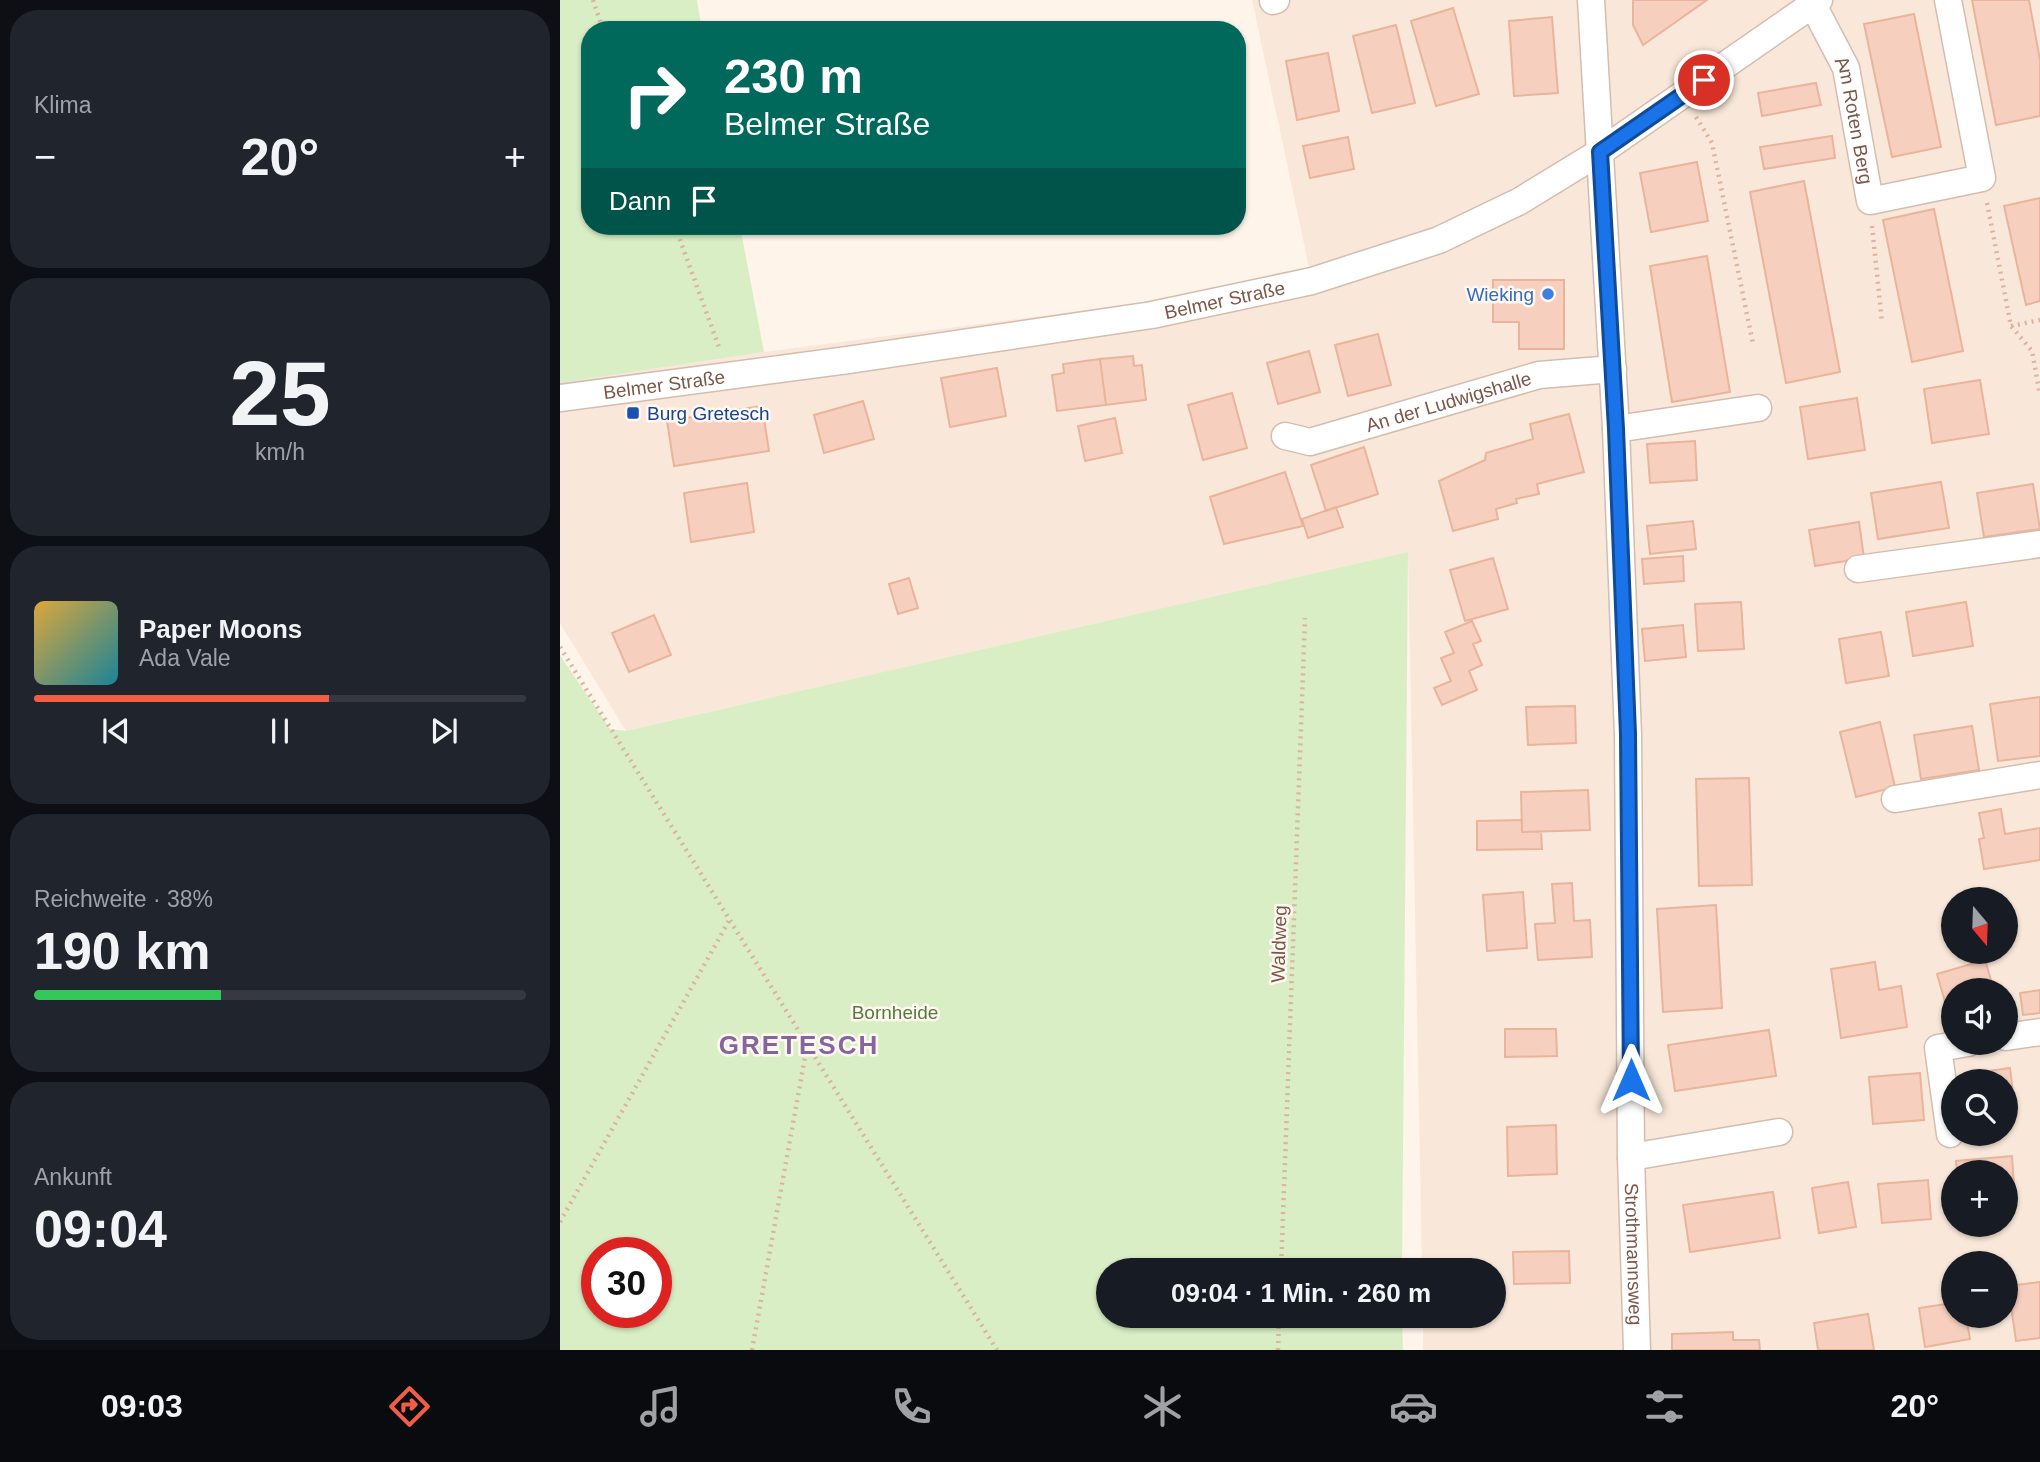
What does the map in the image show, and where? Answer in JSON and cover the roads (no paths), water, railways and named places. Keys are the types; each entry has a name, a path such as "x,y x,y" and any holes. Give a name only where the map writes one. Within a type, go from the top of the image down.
{"street":[{"name":"Strothmannsweg","path":"1591,0 1591,39 1616,429 1630,821 1631,1157 1637,1350"},
{"name":"Am Roten Berg","path":"1816,2 1846,68 1870,201 1982,178 1948,0"},
{"name":"Belmer Straße","path":"560,398 848,360 1152,315 1312,281 1439,240 1520,201 1600,152 1816,2"},
{"name":"An der Ludwigshalle","path":"1284,436 1310,442 1539,375 1613,369"},
{"path":"1616,429 1758,408"},
{"path":"1858,569 2040,544"},
{"path":"1895,799 2040,775"},
{"path":"2018,1035 2040,1032"},
{"path":"1941,1048 1938,1048 1941,1070"},
{"name":"Strothmannsweg","path":"1631,1157 1779,1132"}],"place":[{"name":"Wieking","path":"1548,294"},
{"name":"Burg Gretesch","path":"633,413"}],"district":[{"name":"GRETESCH","path":"799,1045"}],"park label":[{"name":"Bornheide","path":"895,1012"}]}
